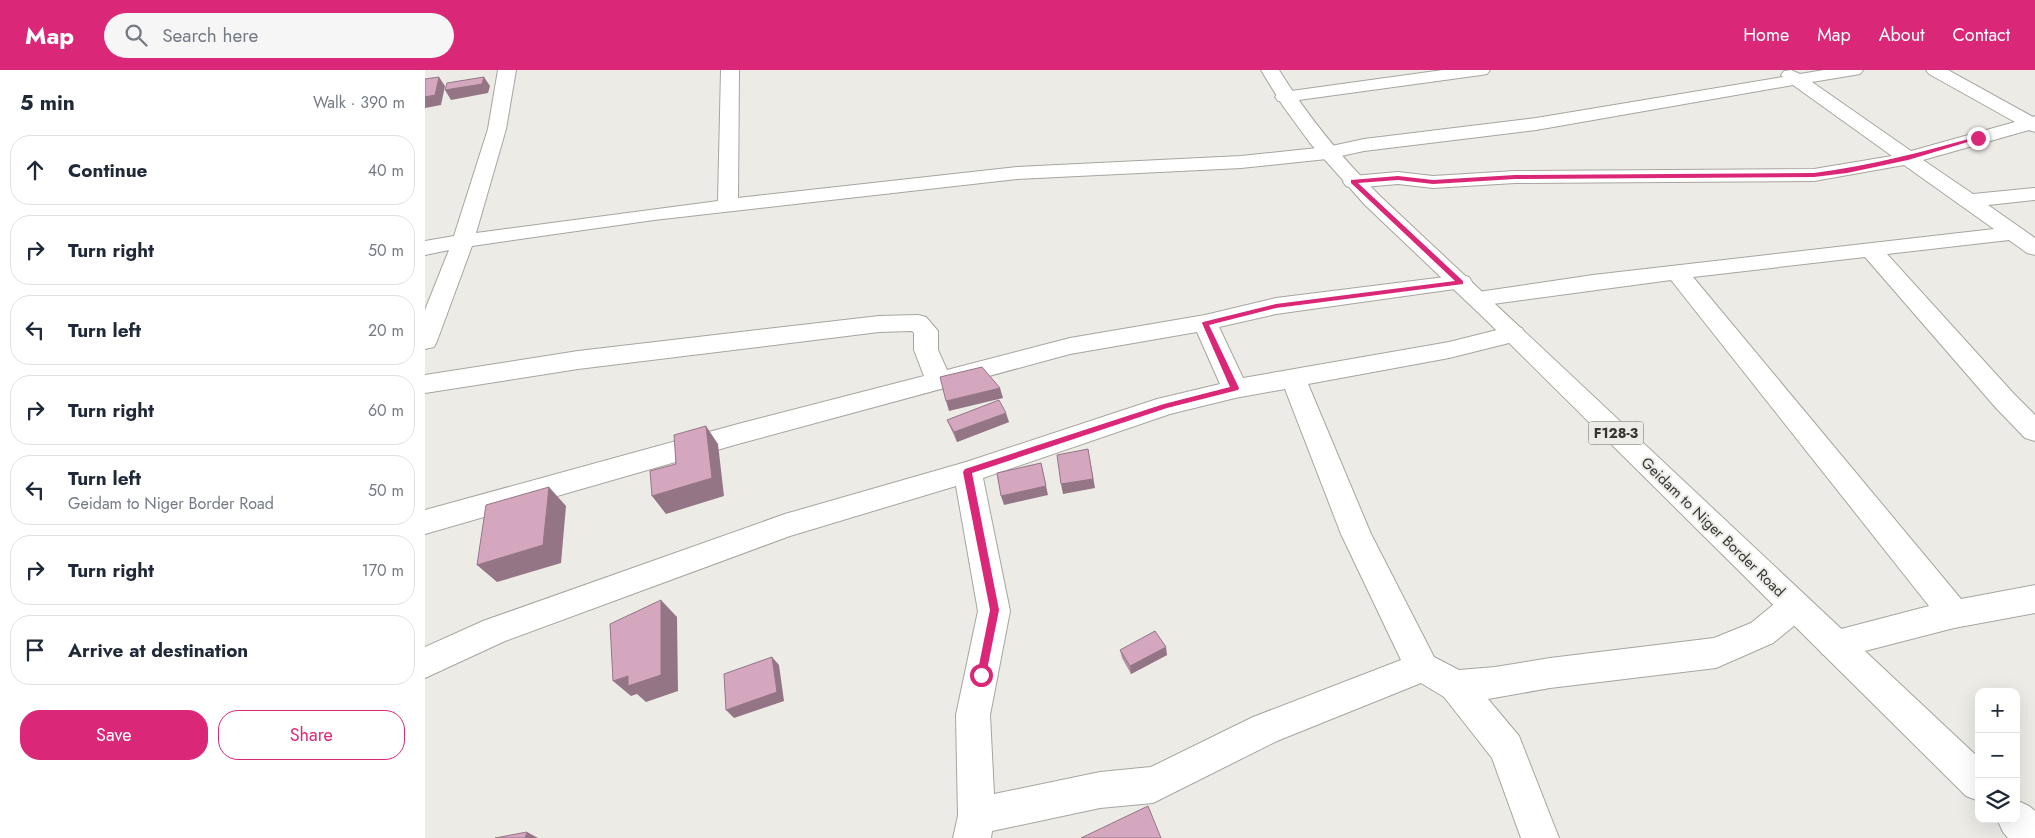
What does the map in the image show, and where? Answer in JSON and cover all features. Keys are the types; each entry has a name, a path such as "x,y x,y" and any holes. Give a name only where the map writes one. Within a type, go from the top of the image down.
{"street":[{"path":"425,341 463,241 497,129 507,70"},
{"path":"728,206 730,70"},
{"name":"Geidam to Niger Border Road","path":"1270,70 1284,97 1327,153 1353,182 1469,290 1975,779"},
{"path":"1284,97 1481,70"},
{"path":"425,248 463,241 728,206 1017,173 1241,162 1327,153 1365,146 1536,124 1790,75 1854,70"},
{"path":"1935,70 2034,124"},
{"path":"1790,75 2035,248"},
{"path":"1353,182 1398,178 1433,182 1515,177 1814,175 1847,171 1908,158 2034,124"},
{"path":"1969,201 2035,194"},
{"path":"425,522 747,431 1070,346 1205,323 1276,306 1677,272 2013,232"},
{"path":"1871,250 2005,402 2035,431"},
{"path":"1677,272 1954,614"},
{"path":"425,384 588,359 879,324 917,323 926,331 926,350 938,380"},
{"path":"1205,323 1235,388"},
{"path":"425,663 494,632 785,526 968,472 1166,406 1235,388 1449,350 1513,334"},
{"path":"1293,378 1356,534 1422,668"},
{"path":"968,472 994,610 973,715 974,827 1100,790 1153,784 1265,729 1366,688 1422,668 1456,686 1506,748 1541,838"},
{"path":"1834,644 1954,614 2035,599"},
{"path":"1456,686 1495,683 1550,673 1716,653 1763,633 1795,606"},
{"path":"2020,823 2035,838"}],"building":[{"path":"439,77 435,95 425,97 425,79"},
{"path":"484,77 482,84 445,90 447,83"},
{"path":"982,367 1000,388 946,401 940,377"},
{"path":"999,400 1006,413 954,432 947,420"},
{"path":"706,426 712,478 652,496 650,471 676,464 674,435"},
{"path":"1088,449 1093,479 1061,484 1057,455"},
{"path":"1041,463 1046,486 1001,496 997,473"},
{"path":"549,487 543,545 477,565 486,505"},
{"path":"661,600 661,675 628,686 628,676 613,681 610,624"},
{"path":"1155,631 1166,647 1130,666 1120,650"},
{"path":"772,657 777,692 726,710 724,674"},
{"path":"1148,806 1161,838 1081,838"},
{"path":"527,832 525,838 495,838"}],"route":[{"path":"981,675 994,610 968,472 1166,406 1235,388 1205,323 1276,306 1461,282 1353,182 1398,178 1433,182 1515,177 1814,175 1847,171 1908,158 1978,138"}]}
